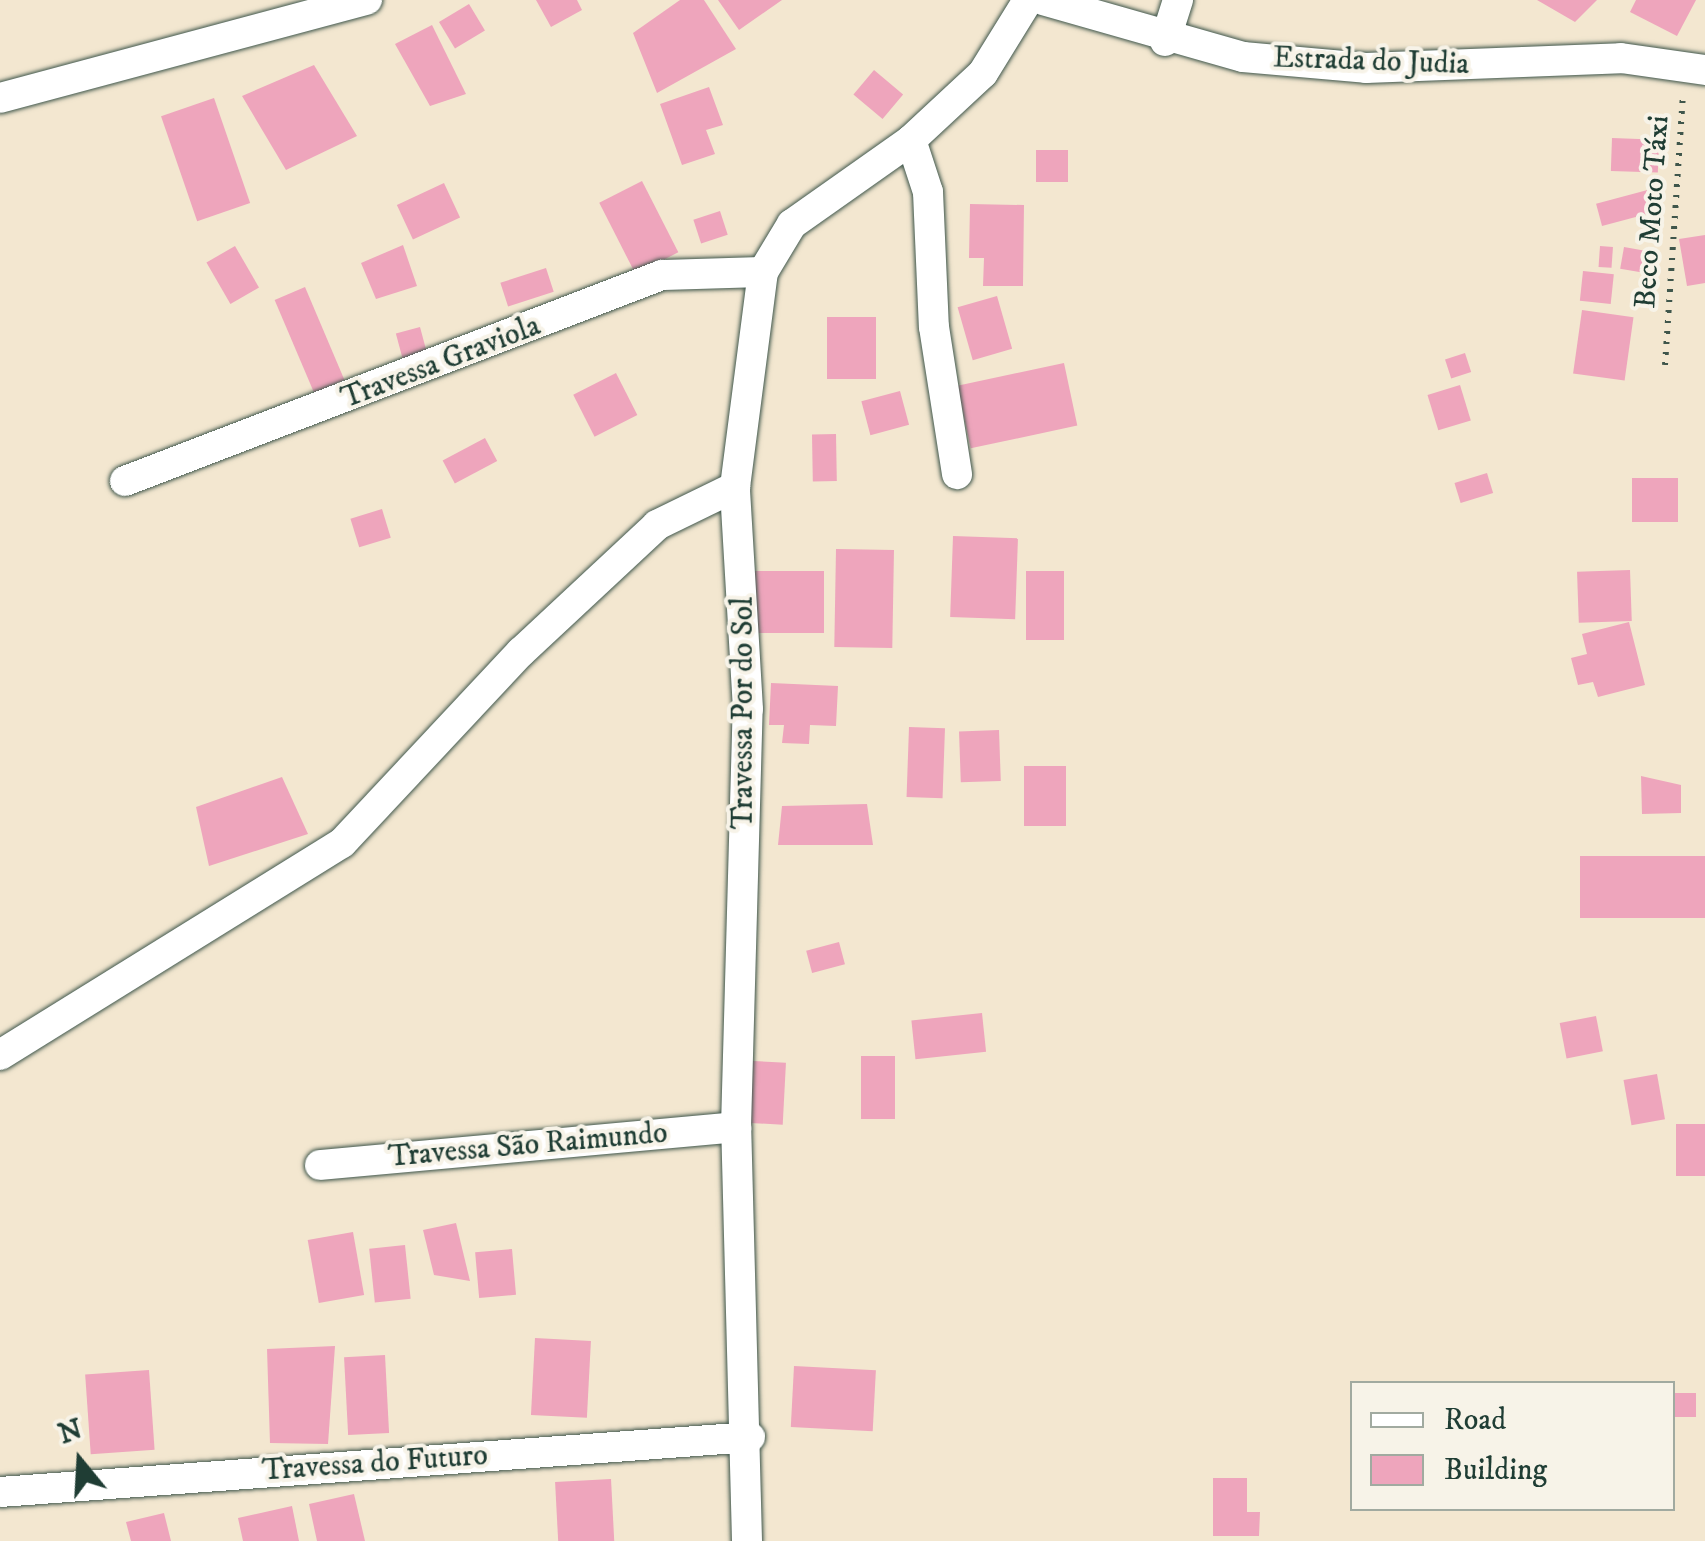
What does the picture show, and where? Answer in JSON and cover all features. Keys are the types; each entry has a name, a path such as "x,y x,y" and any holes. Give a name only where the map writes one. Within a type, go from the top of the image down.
{"street":[{"path":"0,98 367,0"},
{"name":"Travessa Por do Sol","path":"747,1541 750,1437 736,1128 748,709 735,487 763,272 792,224 911,140 983,72 1028,0"},
{"name":"Estrada do Judia","path":"1043,0 1165,40 1366,68 1695,66"},
{"path":"1165,40 1178,0"},
{"path":"911,140 928,192 934,327 956,474"},
{"name":"Travessa Graviola","path":"125,481 662,274 763,272"},
{"path":"0,1055 342,843 657,524 735,487"},
{"name":"Travessa São Raimundo","path":"320,1164 736,1128"},
{"name":"Travessa do Futuro","path":"0,1492 750,1437"}],"path":[{"name":"Beco Moto Táxi","path":"1664,365 1695,66"}],"building":[{"path":"536,0 577,0 582,10 551,27"},
{"path":"680,0 704,0 736,49 657,93 633,33"},
{"path":"718,0 782,0 739,30"},
{"path":"1537,0 1597,0 1575,22"},
{"path":"1636,0 1696,0 1677,36 1630,12"},
{"path":"469,4 485,31 455,49 439,22"},
{"path":"432,25 466,94 430,106 395,44"},
{"path":"314,65 357,136 286,170 242,96"},
{"path":"874,70 903,94 883,119 853,95"},
{"path":"709,87 723,125 706,130 715,154 682,165 660,104"},
{"path":"214,98 250,203 197,221 161,116"},
{"path":"1612,138 1659,140 1658,173 1611,171"},
{"path":"1036,150 1068,150 1068,182 1036,182"},
{"path":"642,181 678,252 636,274 599,203"},
{"path":"444,183 460,217 413,239 397,205"},
{"path":"1655,188 1661,210 1602,226 1596,204"},
{"path":"970,204 1024,205 1023,286 983,286 984,258 969,258"},
{"path":"720,211 728,235 701,243 693,220"},
{"path":"1705,235 1705,283 1687,286 1679,239"},
{"path":"403,245 417,286 376,299 361,263"},
{"path":"235,246 259,288 230,304 206,262"},
{"path":"1600,246 1613,247 1612,268 1599,267"},
{"path":"1624,247 1651,252 1647,273 1620,269"},
{"path":"546,268 554,292 508,307 500,283"},
{"path":"1583,271 1614,274 1611,304 1580,301"},
{"path":"305,287 344,380 314,393 275,300"},
{"path":"997,296 1012,349 973,360 958,307"},
{"path":"1582,310 1633,317 1625,381 1573,373"},
{"path":"827,317 876,317 876,379 827,379"},
{"path":"420,327 429,361 405,367 396,333"},
{"path":"1465,353 1471,372 1451,379 1445,359"},
{"path":"1064,363 1077,426 971,448 957,386"},
{"path":"616,373 637,415 595,437 573,395"},
{"path":"1460,385 1471,420 1438,430 1427,395"},
{"path":"900,391 909,425 870,435 861,401"},
{"path":"812,434 836,434 837,481 813,481"},
{"path":"485,438 497,461 455,483 443,461"},
{"path":"1487,473 1493,493 1461,503 1454,483"},
{"path":"1632,478 1678,478 1678,522 1632,522"},
{"path":"382,509 391,538 359,547 350,519"},
{"path":"953,536 1018,538 1015,619 950,617"},
{"path":"836,549 894,550 892,648 834,647"},
{"path":"1630,570 1632,621 1579,623 1577,572"},
{"path":"755,571 824,571 824,633 755,633"},
{"path":"1026,571 1064,571 1064,640 1026,640"},
{"path":"1629,622 1645,685 1598,697 1593,682 1578,685 1571,658 1587,654 1582,634"},
{"path":"771,683 838,686 836,726 810,725 809,744 782,743 784,725 769,725"},
{"path":"909,727 945,728 943,798 907,797"},
{"path":"999,730 1001,781 961,782 959,731"},
{"path":"1024,766 1066,766 1066,826 1024,826"},
{"path":"1641,776 1681,785 1681,813 1642,814"},
{"path":"282,777 308,834 209,866 196,807"},
{"path":"867,804 873,845 778,845 782,806"},
{"path":"1580,856 1705,856 1705,918 1580,918"},
{"path":"839,942 845,964 812,973 806,951"},
{"path":"982,1013 986,1052 915,1059 911,1020"},
{"path":"1596,1016 1603,1051 1567,1058 1560,1023"},
{"path":"861,1056 895,1056 895,1119 861,1119"},
{"path":"753,1061 786,1063 783,1125 750,1123"},
{"path":"1657,1074 1665,1119 1632,1125 1624,1080"},
{"path":"1676,1124 1705,1124 1705,1176 1676,1176"},
{"path":"456,1223 470,1281 434,1275 423,1230"},
{"path":"353,1232 364,1295 319,1303 308,1240"},
{"path":"405,1245 411,1299 375,1302 369,1249"},
{"path":"512,1249 516,1295 479,1298 475,1252"},
{"path":"535,1338 591,1341 587,1418 531,1415"},
{"path":"335,1346 328,1444 270,1443 267,1349"},
{"path":"385,1355 389,1433 348,1435 344,1357"},
{"path":"794,1366 876,1370 873,1431 791,1427"},
{"path":"149,1370 155,1450 91,1454 85,1374"},
{"path":"1675,1393 1696,1393 1696,1417 1675,1417"},
{"path":"1213,1478 1247,1478 1247,1512 1260,1512 1259,1536 1213,1536"},
{"path":"611,1479 614,1541 558,1541 555,1482"},
{"path":"354,1494 365,1541 317,1541 309,1504"},
{"path":"292,1506 299,1541 243,1541 238,1518"},
{"path":"164,1513 171,1541 131,1541 126,1522"}]}
